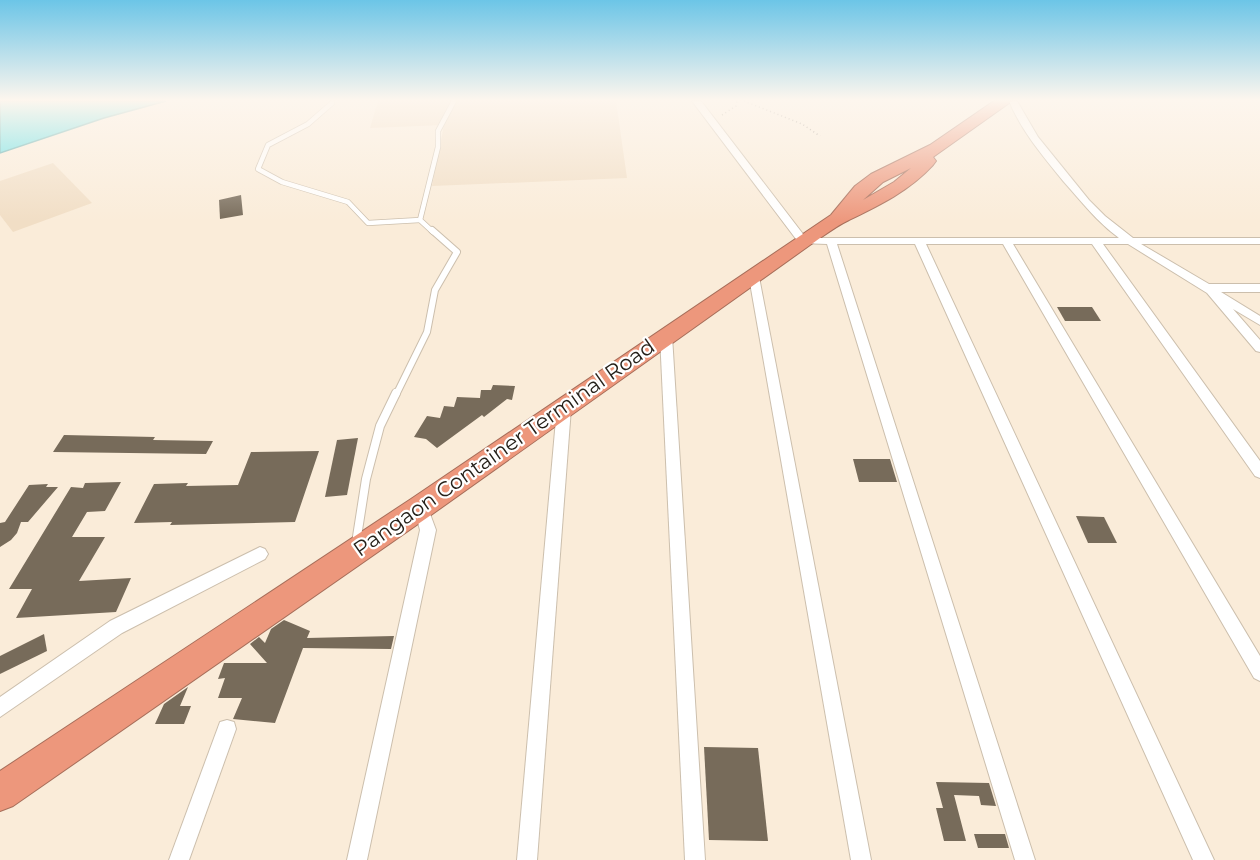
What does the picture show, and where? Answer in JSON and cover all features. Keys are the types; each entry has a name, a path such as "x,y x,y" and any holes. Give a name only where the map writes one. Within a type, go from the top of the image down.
{"highway":[{"name":"Pangaon Container Terminal Road","path":"0,793 421,507 803,241 835,230 909,181 936,148 946,141"}],"street":[{"path":"726,141 803,241"},
{"path":"1037,141 1073,185 1083,202 1129,241 1260,321"},
{"path":"1025,860 835,230 919,241 1260,241"},
{"path":"919,241 1204,860"},
{"path":"1006,241 1260,672"},
{"path":"1095,241 1260,472"},
{"path":"754,277 861,860"},
{"path":"1209,288 1260,288"},
{"path":"1209,288 1260,348"},
{"path":"666,336 695,860"},
{"path":"527,860 564,408"},
{"path":"357,860 428,530 421,507"},
{"path":"0,708 116,627 260,554"},
{"path":"179,860 227,729"}],"lane":[{"path":"275,141 268,145 258,169 282,182 348,202 368,224 420,220 457,252 435,290 427,332 380,426 366,478 355,551"},
{"path":"420,220 438,141"}],"shaded area":[{"path":"441,141 622,141 627,178 432,186"},
{"path":"53,163 92,203 13,232 0,215 0,181"}],"water":[{"path":"0,141 35,141 0,153"}],"building":[{"path":"241,195 243,215 220,219 219,200"},
{"path":"1057,307 1092,307 1101,321 1065,321"},
{"path":"493,385 515,386 512,400 507,399 484,417 482,415 437,448 426,439 414,437 427,416 440,418 444,406 454,407 457,397 480,398 481,390 491,390"},
{"path":"64,435 213,441 206,454 53,452"},
{"path":"358,438 347,495 325,497 337,440"},
{"path":"319,451 295,522 170,525 172,522 134,523 154,484 238,485 251,452"},
{"path":"853,459 890,459 897,482 859,482"},
{"path":"121,482 105,511 87,512 72,537 105,537 79,581 131,578 116,612 16,618 32,589 9,589 71,487 83,488 85,483"},
{"path":"48,484 46,487 58,487 28,522 21,522 17,533 11,540 0,547 0,523 5,522 29,485"},
{"path":"1076,516 1104,517 1117,543 1088,543"},
{"path":"284,620 310,631 307,638 394,636 391,649 303,648 275,723 233,719 242,698 218,698 225,678 218,679 224,663 267,663 250,644 259,637 265,643 271,629"},
{"path":"44,634 47,651 0,674 0,656"},
{"path":"188,687 180,706 191,706 184,724 155,724 164,704"},
{"path":"704,747 758,748 768,841 709,840"},
{"path":"936,782 989,783 996,806 981,805 979,796 954,795 966,841 944,841 936,808 943,808"},
{"path":"974,834 1005,834 1009,848 978,848"}]}
